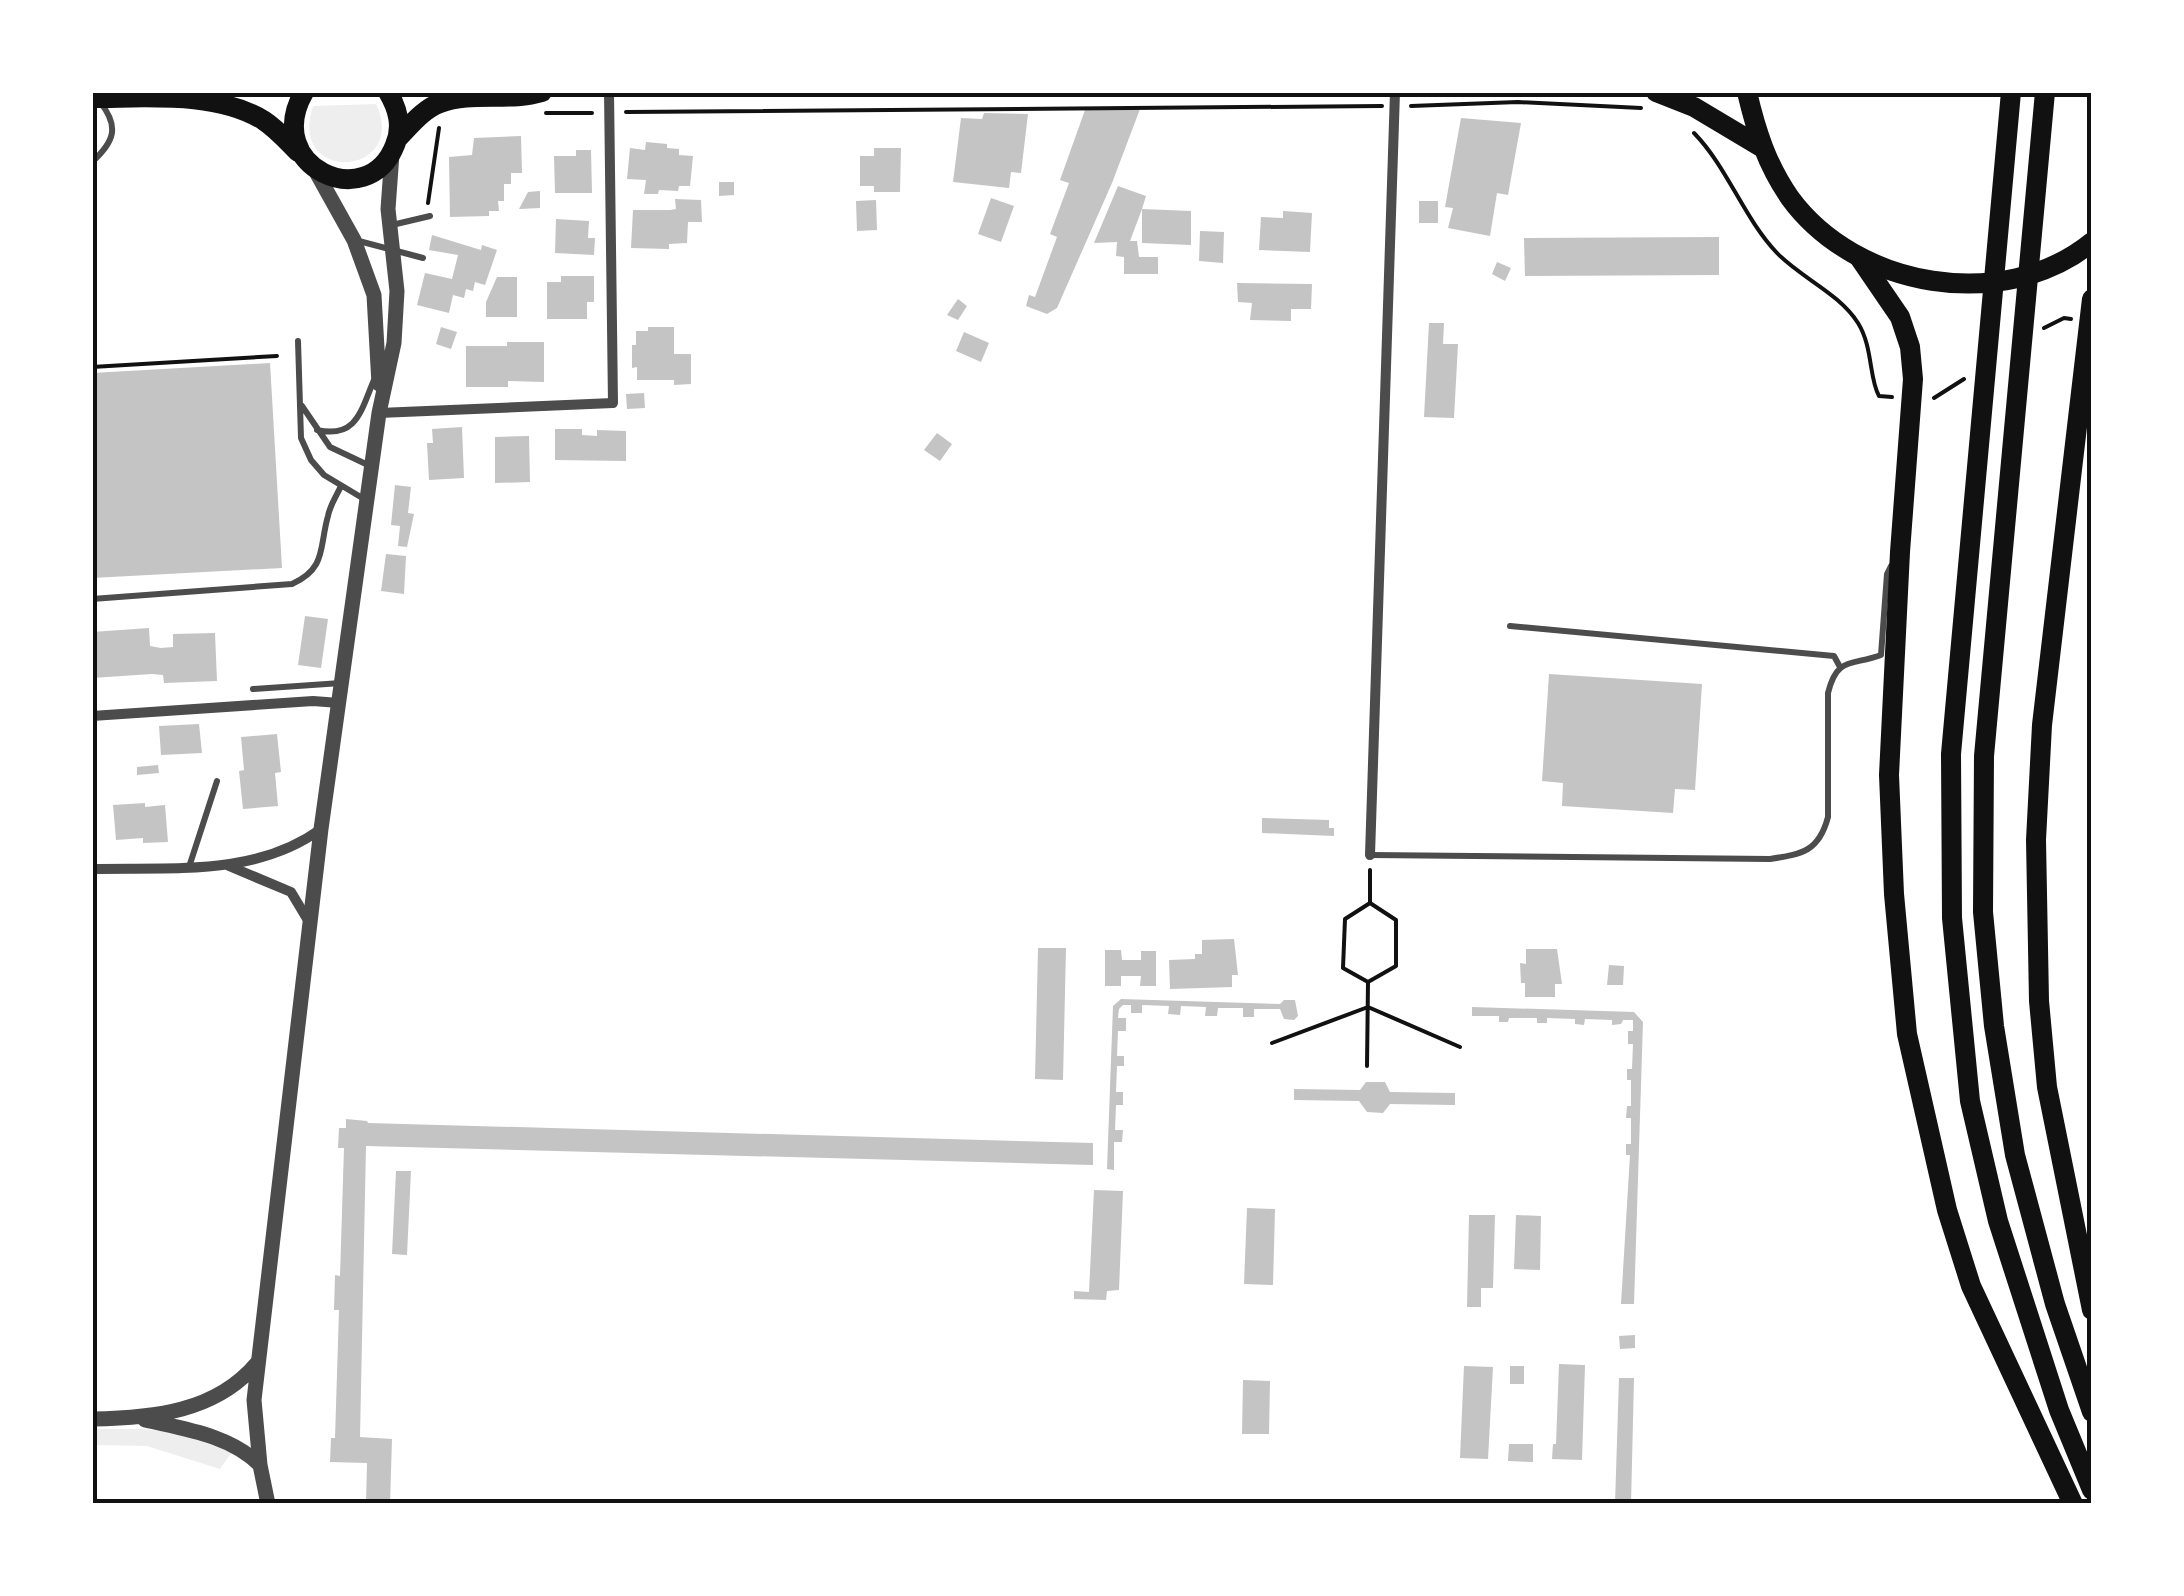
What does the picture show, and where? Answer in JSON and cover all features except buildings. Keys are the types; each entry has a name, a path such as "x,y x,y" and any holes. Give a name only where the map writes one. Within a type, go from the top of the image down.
{"main road":[{"path":"304,92 292,124 295,142 309,164"},
{"path":"388,92 396,108 395,146"},
{"path":"94,98 172,99 231,107 274,128 309,164 331,177 349,179 366,176 420,115 438,104 463,98 542,92"},
{"path":"1746,92 1760,147 1791,199 1828,237 1882,268 1928,282 1979,284 2037,272 2092,242"},
{"path":"2011,92 1951,754 1952,918 1970,1101 1998,1221 2025,1312 2092,1490"},
{"path":"2045,92 1984,756 1983,912 2004,1096 2026,1199 2055,1304 2092,1412"},
{"path":"1654,101 1694,107 1760,147"},
{"path":"1859,258 1900,318 1910,347 1914,400 1900,552 1889,776 1894,894 1907,1034 1947,1210 1971,1286 2073,1504"},
{"path":"2092,299 2042,725 2036,840 2039,1002 2047,1086 2092,1310"}],"street":[{"path":"379,413 612,403 609,92"},
{"path":"1370,855 1395,92"},
{"path":"268,1504 255,1414 258,1361 321,829 379,413 394,343 397,291 389,225 395,146"},
{"path":"309,164 354,240 374,295 379,413"},
{"path":"92,716 312,701 340,703"},
{"path":"92,869 228,866 280,854 321,829"},
{"path":"228,866 292,892 309,922"},
{"path":"92,1419 166,1414 216,1397 242,1381 258,1361"},
{"path":"216,1397 240,1398 255,1414"},
{"path":"213,1437 233,1435 255,1414"},
{"path":"136,1418 213,1437 250,1455 260,1465"}],"lane":[{"path":"92,162 112,142 114,133 108,112 94,98"},
{"path":"389,225 428,216"},
{"path":"354,240 423,258"},
{"path":"298,341 298,422 310,460 324,476 367,500"},
{"path":"317,430 344,431 356,422 378,369"},
{"path":"301,404 330,447 372,468"},
{"path":"92,598 292,584 308,576 316,566 328,514 341,486"},
{"path":"1370,855 1770,859 1794,856 1813,848 1824,833 1828,816 1828,693 1832,678 1840,666 1881,655 1886,574 1900,552"},
{"path":"1510,626 1834,656 1840,666"},
{"path":"253,689 342,683"},
{"path":"189,867 217,781"}],"path":[{"path":"530,114 1518,102 1629,106 1654,101"},
{"path":"428,216 442,120"},
{"path":"1682,122 1708,147 1752,224 1780,256 1858,321 1872,360 1878,396 1907,399"},
{"path":"220,351 220,359"},
{"path":"118,356 118,365"},
{"path":"92,366 276,356"},
{"path":"1370,855 1370,903"},
{"path":"1368,982 1396,966 1396,920 1370,903"},
{"path":"1368,982 1344,968 1344,920 1370,903"},
{"path":"1367,1066 1368,982"},
{"path":"1272,1043 1368,1006 1460,1047"}],"shaded area":[{"path":"376,104 382,128 377,146 364,157 348,162 330,160 317,150 310,132 313,106"},
{"path":"92,1429 180,1433 232,1452 220,1469 147,1446 93,1445"}]}
